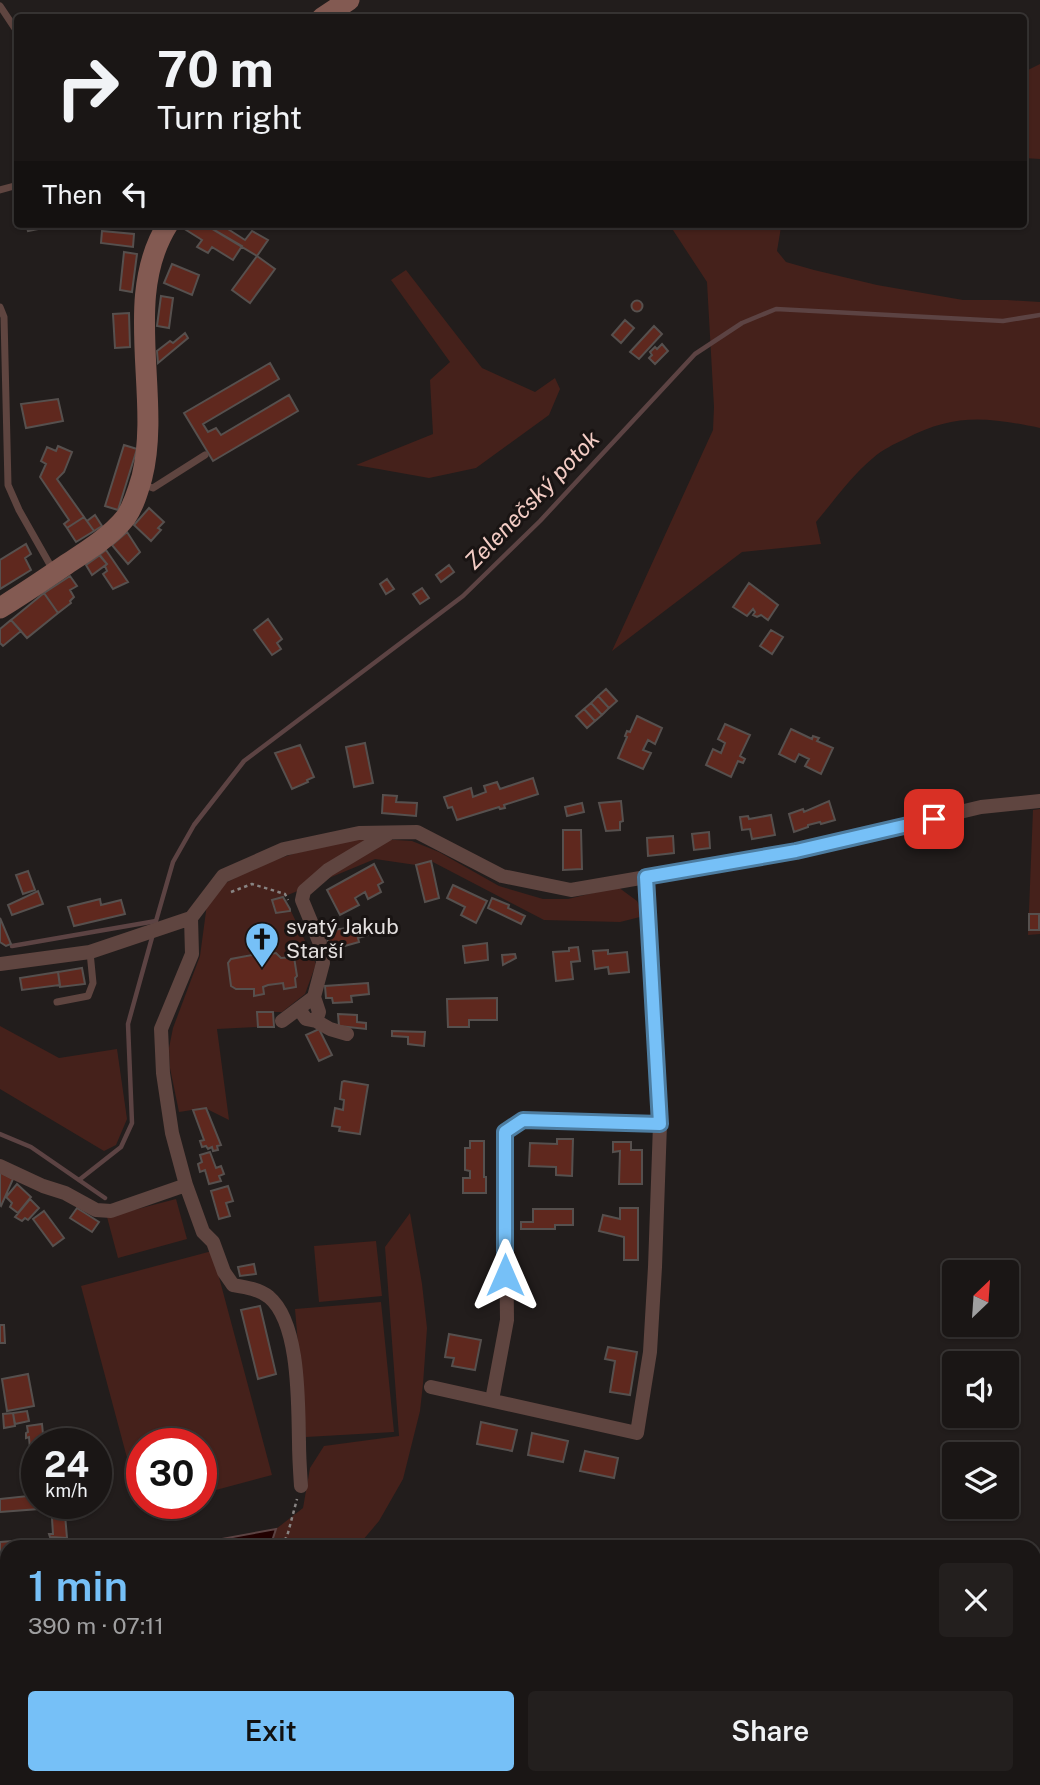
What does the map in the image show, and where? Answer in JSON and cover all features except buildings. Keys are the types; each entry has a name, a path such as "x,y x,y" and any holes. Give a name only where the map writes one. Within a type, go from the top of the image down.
{"street":[{"path":"328,14 349,0"},
{"path":"0,608 90,548 120,524 131,509 147,452 146,286 152,256 166,228"},
{"path":"0,964 90,952 191,918 223,876 284,849 359,833 417,832 502,876 570,890 796,851 981,807 1040,801"},
{"path":"316,1021 319,1012 314,997 323,963 321,946 302,900 304,891 328,870 389,833"},
{"path":"431,1387 637,1433 650,1352 660,1124 646,877"},
{"path":"191,918 192,954 161,1029 163,1073 172,1133 186,1185 203,1232 213,1242 224,1272 233,1285 254,1289 268,1296 278,1308 289,1334 298,1392 301,1486"},
{"path":"282,1021 314,997"},
{"path":"299,1009 306,1019 347,1034"},
{"path":"492,1401 507,1320 505,1132 523,1120 660,1124"},
{"path":"0,1166 65,1193 96,1210 111,1211 186,1185"}],"lane":[{"path":"0,6 14,27"},
{"path":"0,307 5,317 4,486 55,572"},
{"path":"140,484 153,488 205,455"},
{"path":"57,1002 88,996 93,983 90,952"}],"path":[{"path":"204,900 252,884 285,894 291,907"},
{"path":"285,1540 301,1486"}],"shaded area":[{"path":"1040,64 1040,159 1027,158 1027,70"},
{"path":"672,228 781,228 777,251 786,262 814,270 877,285 963,300 1040,302 1040,428 1003,421 955,421 892,445 857,473 816,522 821,544 742,552 612,651 713,430 707,282"},
{"path":"406,270 482,368 535,392 555,378 560,389 549,415 476,468 429,478 356,465 433,434 430,380 450,362 391,280"},
{"path":"1040,809 1040,934 1028,935 1033,810"},
{"path":"363,838 412,841 439,852 499,886 543,899 568,899 618,887 637,901 644,916 620,922 544,920 431,861 416,865 375,859 272,900 276,913 290,909 316,964 305,994 282,1012 257,1012 258,1027 217,1029 229,1120 205,1108 179,1112 169,1048 173,1028 200,956 207,904 224,884 259,865 296,853","holes":["276,953 281,958 294,957 297,976 284,988 283,983 263,987 264,994 254,995 254,989 236,989 231,986 246,955"]},
{"path":"0,1026 59,1058 117,1049 127,1119 116,1145 104,1151 0,1089"},
{"path":"176,1199 187,1239 118,1258 107,1217"},
{"path":"410,1213 427,1328 420,1411 403,1479 379,1521 363,1540 272,1540 276,1529 303,1508 310,1468 324,1446 399,1436 385,1247"},
{"path":"376,1241 382,1296 319,1302 314,1246"},
{"path":"212,1251 272,1475 217,1490 217,1428 126,1428 126,1454 81,1286"},
{"path":"381,1302 394,1432 306,1437 295,1309"},
{"path":"276,1529 272,1540 216,1540"}],"waterway":[{"name":"Zelenečský potok","path":"12,946 156,921 173,862 194,825 244,761 463,596 540,521 695,354 742,323 776,309 1003,321 1040,315"},
{"name":"Zelenečský potok","path":"79,1180 121,1147 132,1123 128,1024 153,934"},
{"name":"Zelenečský potok","path":"0,1134 31,1147 105,1198"}],"place":[{"name":"svatý Jakub Starší","path":"262,969"}],"route":[{"path":"505,1275 505,1132 523,1120 660,1124 646,877 796,851 934,819"}]}
